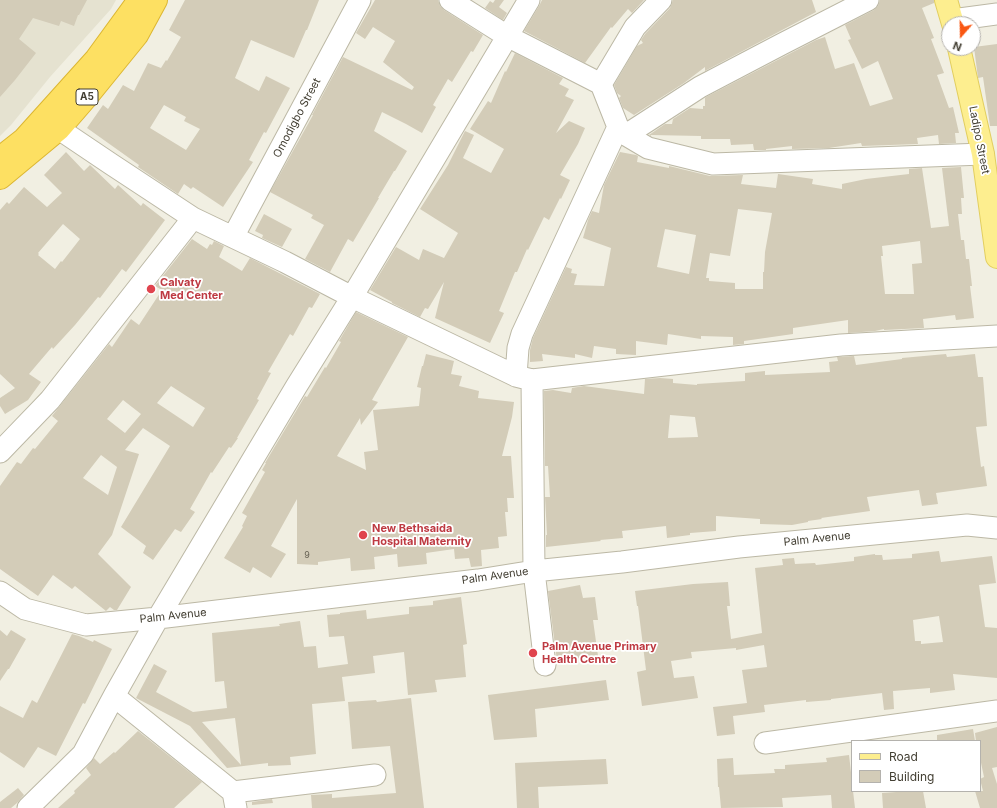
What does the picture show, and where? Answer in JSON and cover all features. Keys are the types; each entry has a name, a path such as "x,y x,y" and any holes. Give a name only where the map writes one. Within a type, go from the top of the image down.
{"highway":[{"name":"A5","path":"0,159 24,139 96,59 140,0"},
{"name":"A5","path":"0,178 59,129 137,35 156,0"}],"main road":[{"name":"Ladipo Street","path":"961,56 988,161 997,257"}],"street":[{"name":"Omodigbo Street","path":"233,237 360,0"},
{"path":"450,0 507,36 601,84 622,131 648,148 713,164 988,161"},
{"path":"28,808 83,754 158,618 529,0"},
{"path":"601,84 635,27 660,0"},
{"path":"545,665 534,571 524,378 518,348 522,334 622,131 700,87 868,0"},
{"path":"951,15 997,14"},
{"path":"59,129 193,218 524,378 841,345 997,336"},
{"path":"0,452 50,400 193,218"},
{"path":"967,525 997,516"},
{"name":"Palm Avenue","path":"0,592 25,609 86,625 158,618 470,581 534,571 739,547 967,525 997,528"},
{"path":"114,696 235,800 374,775"},
{"path":"765,743 997,711"}],"shaded area":[{"path":"0,0 116,0 111,9 0,136"}],"building":[{"path":"0,0 87,0 78,15 74,26 61,21 59,26 33,18 19,39 36,53 0,97"},
{"path":"185,0 319,0 294,58 251,40 235,78 259,91 266,76 290,88 266,133 264,132 249,160 253,162 223,207 193,187 191,189 184,184 178,194 138,167 139,165 87,128 103,105 108,109 123,85 134,91 148,63 161,68 166,60 167,61 181,37 169,30","holes":["164,105 186,117 184,121 200,129 186,150 150,128"]},
{"path":"375,0 438,0 440,6 444,10 483,35 473,52 471,51 452,82 448,79 433,105 436,107 422,133 382,112 374,131 407,151 353,242 348,239 330,272 305,259 324,225 311,218 313,215 270,192 343,57 412,90 414,87 383,62 395,41 373,27 365,39 356,33"},
{"path":"495,0 504,0 499,7 507,13 503,20 485,8 490,1 493,3"},
{"path":"542,0 644,0 632,13 628,9 612,28 611,27 585,63 524,31"},
{"path":"673,0 812,0 816,12 705,71 705,67 684,83 634,115 623,108 619,98 621,96 617,93 614,85 637,46 643,43 641,40 645,34 670,8"},
{"path":"880,0 934,0 934,3 922,8 934,38 931,39 944,73 937,75 949,108 953,107 959,133 955,133 956,143 939,144 938,135 917,138 918,144 862,146 861,143 829,148 792,149 792,146 766,150 754,150 753,144 731,145 730,139 701,139 701,136 649,135 665,124 672,124 673,119 690,108 703,109 703,106 705,106 706,97 816,40 825,37 835,69 854,63 870,106 893,99 878,61 862,69 848,40 851,39 845,25 874,10 878,6"},
{"path":"997,44 997,126 990,126 983,77 978,78 975,56 981,56 981,46"},
{"path":"515,53 563,78 559,84 569,89 565,96 574,100 556,133 569,121 585,128 578,144 560,175 570,180 549,220 544,217 517,272 515,272 499,311 504,313 490,343 435,318 444,282 428,309 425,308 420,317 370,290 396,247 419,260 423,249 444,258 458,233 420,209 448,165 465,131 474,135 463,158 491,173 504,149 470,129 488,101 491,103 505,71 506,72"},
{"path":"66,152 84,171 90,165 115,189 118,185 141,206 143,203 165,220 126,272 122,269 100,298 98,297 75,325 53,349 52,347 29,374 41,382 28,400 5,414 0,406 0,398 15,388 0,374 0,210 7,202 9,204 24,187 47,207 62,193 44,175","holes":["63,224 80,239 55,269 38,255 38,253"]},
{"path":"620,152 638,156 637,162 669,168 669,166 710,176 743,175 741,184 776,188 778,174 813,179 812,184 842,189 842,184 866,179 909,174 909,169 922,168 931,228 949,226 942,168 961,167 964,198 961,198 962,214 958,214 961,240 964,240 966,259 969,259 972,286 970,286 974,318 956,320 955,315 923,319 924,328 884,329 848,333 848,320 793,328 793,334 744,341 744,344 733,345 733,337 701,336 701,339 668,334 667,345 636,341 636,355 616,354 616,349 594,346 592,358 575,354 575,358 542,354 543,361 530,362 530,350 533,338 566,267 572,269 571,273 577,274 574,285 604,286 611,248 583,238 592,211 599,213 604,185","holes":["738,209 772,213 765,252 763,289 735,289 735,283 709,281 709,278 706,278 710,253 730,256","665,229 696,235 689,274 657,267","920,241 922,263 912,264 914,294 885,294 881,256 883,256 882,246"]},
{"path":"264,214 292,229 282,247 262,238 263,235 255,231"},
{"path":"192,239 207,249 214,241 224,246 219,257 242,271 250,258 320,294 312,308 309,307 293,336 290,334 268,372 271,373 257,399 259,400 238,438 231,448 229,447 212,473 211,472 190,509 195,512 181,532 175,529 153,560 143,553 146,546 121,527 170,446 143,428 125,450 139,454 112,535 98,554 131,587 117,610 110,607 106,611 75,586 72,589 53,575 38,596 0,569 0,486 17,462 21,464 33,448 35,449 58,421 52,416 109,344 112,347 131,319 139,325 162,290 155,286","holes":["171,386 205,408 193,427 157,403","123,400 141,414 125,433 107,419","101,455 117,467 108,495 83,478"]},
{"path":"356,312 408,337 372,400 378,402 361,425 360,418 337,456 366,470 364,452 378,450 373,410 419,406 421,388 417,387 426,354 454,361 451,374 462,376 459,386 479,391 478,398 514,402 512,417 502,456 511,456 514,498 507,498 508,512 505,512 507,536 498,537 499,548 481,550 482,566 471,567 469,558 455,559 454,549 426,553 427,564 398,567 397,554 374,557 375,569 351,571 350,558 318,562 318,565 297,564 297,499 271,546 286,554 271,578 253,567 250,573 224,558 243,527 242,526 247,516 242,513 265,472 262,470 265,463 305,396 307,397 325,367 326,368 341,342 339,341"},
{"path":"946,354 947,357 975,354 978,377 983,377 987,426 976,427 981,467 984,466 987,486 936,493 938,504 922,506 919,490 867,497 870,511 821,518 822,519 792,525 760,524 760,519 716,516 716,531 690,533 690,535 667,538 666,526 622,531 623,538 546,547 547,535 545,497 550,497 548,466 545,466 544,391 553,390 571,393 572,388 584,386 644,394 645,379 673,379 673,383 697,385 745,381 745,373 765,371 765,375 830,372 829,362 838,361 837,357 854,356 856,365 902,358","holes":["670,415 695,417 698,437 668,438"]},
{"path":"939,551 941,562 992,556 996,583 979,585 985,627 997,628 997,678 953,674 955,690 930,693 930,688 893,691 894,709 884,710 882,693 831,700 806,702 806,700 764,705 765,712 733,716 735,734 717,736 713,707 747,703 742,670 767,667 764,645 736,650 736,648 691,652 692,658 671,661 674,678 694,676 698,698 642,706 637,672 646,670 635,591 693,584 728,582 730,606 727,606 731,639 762,633 755,568 783,565 782,559 794,558 795,564 815,563 816,565 854,561 854,557 875,554 882,555 883,560 912,558 912,554","holes":["939,616 943,642 921,644 921,641 915,641 913,620"]},
{"path":"580,585 583,598 595,597 598,620 593,620 598,656 557,661 548,591"},
{"path":"461,597 467,644 463,645 466,677 435,680 437,692 408,695 404,652 373,656 375,673 342,677 345,701 312,704 316,754 290,757 291,765 268,766 268,763 227,768 190,726 136,698 154,664 167,671 156,692 193,712 227,708 224,681 215,682 212,633 280,626 279,624 300,621 304,647 316,646 318,668 348,664 344,636 329,637 327,615 366,610 367,619 409,614 409,607 433,605 433,601","holes":["235,718 241,765 202,722"]},
{"path":"0,630 7,636 11,630 26,639 9,669 0,681"},
{"path":"72,634 93,642 94,640 112,649 85,704 83,703 56,756 38,747 24,768 0,752 0,706 23,718 32,700 37,703"},
{"path":"606,680 609,700 535,709 537,737 494,740 488,695"},
{"path":"411,698 424,808 312,808 311,795 332,794 332,798 396,793 390,746 352,749 348,702 376,700 377,702"},
{"path":"997,727 997,767 992,768 997,784 997,808 980,808 975,792 983,791 981,778 984,777 981,763 981,740 976,740 975,733"},
{"path":"973,729 975,740 937,740 937,735"},
{"path":"138,731 202,782 174,808 58,808 75,793 74,791 91,775 86,768 94,758 100,764 114,752 115,753"},
{"path":"849,755 851,792 853,792 855,808 832,808 831,795 782,798 783,807 721,808 718,787 717,759 733,758 734,775 775,773 774,769 785,769 785,765 827,762 826,758"},
{"path":"606,759 608,784 538,787 539,808 517,808 515,763"},
{"path":"18,788 24,795 17,803 11,808 0,808 0,802"},
{"path":"923,792 926,808 883,808 882,793"},
{"path":"272,799 273,803 252,805 252,802"}],"place":[{"name":"Calvaty Med Center","path":"151,289"},
{"name":"New Bethsaida Hospital Maternity","path":"363,535"},
{"name":"Palm Avenue Primary Health Centre","path":"533,653"}]}
